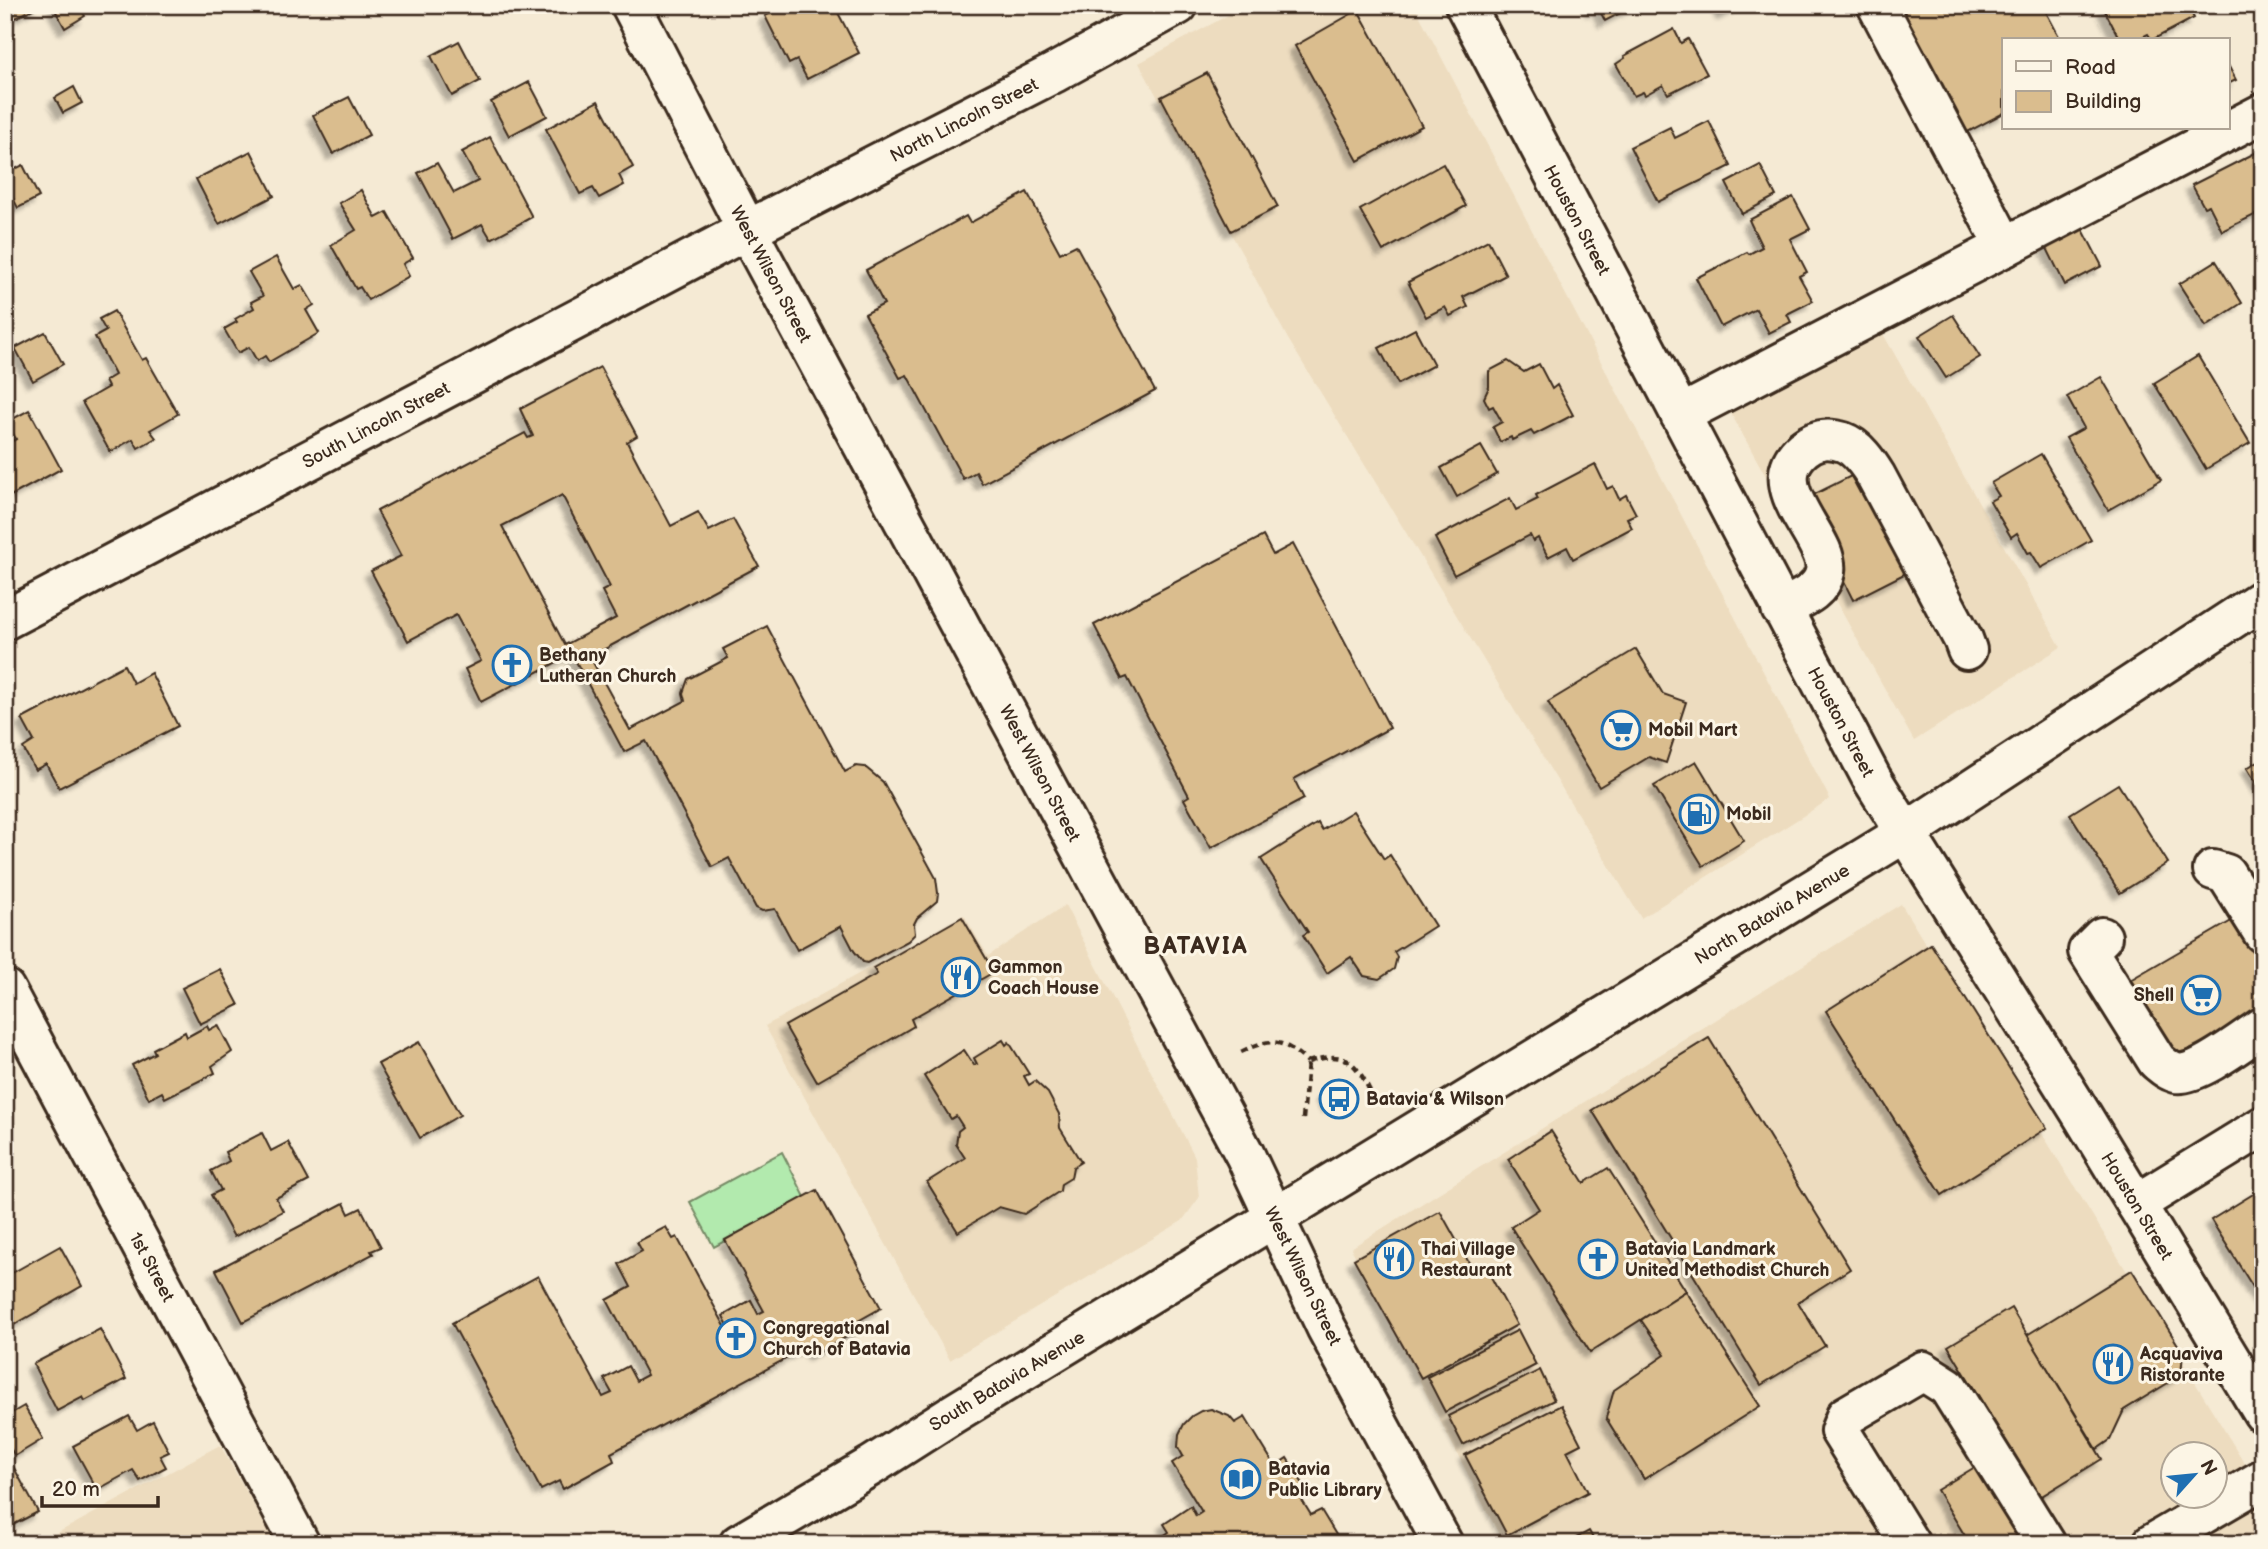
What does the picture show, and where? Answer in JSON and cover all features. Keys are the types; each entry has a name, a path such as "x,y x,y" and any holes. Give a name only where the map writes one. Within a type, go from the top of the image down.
{"street":[{"name":"West Wilson Street","path":"631,5 747,230 1245,1155 1326,1327 1443,1544"},
{"name":"North Lincoln Street","path":"747,230 1054,74 1178,5"},
{"name":"Houston Street","path":"1465,5 1863,765 2261,1406"},
{"path":"1877,5 2004,247"},
{"path":"1679,415 2263,113"},
{"name":"South Lincoln Street","path":"5,620 747,230"},
{"path":"1781,609 1814,591 1826,570 1823,557 1791,495 1791,466 1797,455 1808,445 1821,439 1834,439 1848,444 1865,460 1876,476 1967,650"},
{"name":"North Batavia Avenue","path":"1275,1218 1905,832 2263,599"},
{"path":"2213,870 2226,874 2263,933"},
{"path":"2102,937 2088,951 2157,1061 2166,1069 2177,1073 2196,1069 2263,1027"},
{"name":"1st Street","path":"5,989 300,1544"},
{"path":"2136,1204 2263,1126"},
{"name":"South Batavia Avenue","path":"739,1544 1275,1218"},
{"path":"1910,1544 1840,1431 1846,1416 1923,1371 1948,1387 2046,1544"},
{"path":"2152,1544 2263,1479"}],"path":[{"path":"1241,1052 1276,1041 1290,1047 1308,1062"},
{"path":"1308,1062 1325,1056 1341,1057 1353,1063 1371,1093"},
{"path":"1303,1119 1308,1062"}],"shaded area":[{"path":"1247,5 1414,5 1830,799 1641,918 1288,339 1139,63"},
{"path":"1870,311 2061,647 1914,741 1720,394"},
{"path":"1901,904 2263,1493 2263,1544 1504,1544 1351,1248"},
{"path":"1065,905 1195,1157 1199,1198 1182,1221 950,1360 765,1026 964,915 988,956"},
{"path":"220,1445 276,1544 37,1544"}],"green space":[{"path":"782,1152 805,1197 714,1247 690,1202"}],"building":[{"path":"5,5 39,5 39,6 6,23"},
{"path":"59,5 79,5 85,16 65,28 54,8"},
{"path":"786,5 834,5 859,53 807,79 797,60 789,64 765,16"},
{"path":"1590,5 1636,5 1605,21 1598,7 1592,10"},
{"path":"1718,5 1740,5 1723,14"},
{"path":"1891,5 2053,5 2045,10 2060,38 2002,38 2002,114 1960,136"},
{"path":"2110,5 2187,5 2194,18 2156,38 2151,38 2148,34 2140,38 2119,38 2104,9"},
{"path":"1358,10 1422,126 1358,161 1295,46"},
{"path":"1674,29 1681,43 1688,39 1707,74 1668,94 1663,85 1645,95 1643,92 1634,96 1616,64 1625,58 1624,56"},
{"path":"459,41 480,81 452,96 431,56"},
{"path":"2230,69 2236,80 2230,83"},
{"path":"1207,73 1278,207 1231,231 1161,97"},
{"path":"529,82 547,116 509,136 491,102"},
{"path":"74,87 82,103 63,113 55,98"},
{"path":"349,97 369,135 333,154 313,115"},
{"path":"598,101 633,167 619,175 624,185 599,198 593,188 580,194 546,129"},
{"path":"1709,121 1731,166 1658,202 1630,147 1670,127 1675,138"},
{"path":"490,137 532,217 491,239 482,224 453,239 418,173 437,163 454,193 478,181 462,152"},
{"path":"2263,149 2263,211 2222,231 2209,205 2204,207 2192,185"},
{"path":"251,151 274,196 219,224 196,179"},
{"path":"1443,164 1466,206 1383,251 1360,210"},
{"path":"23,165 39,197 18,208 5,183 5,174"},
{"path":"1760,165 1776,196 1742,214 1726,183"},
{"path":"361,190 376,218 387,212 413,258 403,264 409,276 368,300 360,287 356,289 331,245 356,230 339,203"},
{"path":"1027,192 1060,253 1076,245 1155,391 982,484 976,472 963,479 907,375 900,378 865,314 884,304 866,270 966,216 970,223"},
{"path":"1793,197 1810,229 1790,239 1807,272 1799,276 1813,301 1787,314 1791,322 1769,333 1756,309 1721,327 1696,278 1762,247 1749,220"},
{"path":"5,198 12,210 5,213"},
{"path":"2079,222 2102,266 2065,285 2043,240"},
{"path":"1488,240 1506,275 1463,297 1468,307 1450,316 1445,307 1426,317 1408,282"},
{"path":"276,257 294,289 302,285 314,305 306,310 319,333 269,362 265,356 257,361 249,347 238,353 224,329 254,308 251,302 263,296 249,272"},
{"path":"2216,261 2242,303 2206,326 2179,284"},
{"path":"114,311 142,360 146,358 178,414 150,430 156,438 138,448 133,439 110,452 82,402 108,387 105,381 115,375 95,337 106,331 99,319"},
{"path":"1953,315 1980,357 1946,378 1919,336"},
{"path":"1415,329 1434,365 1398,384 1379,348"},
{"path":"45,332 63,364 33,381 15,348"},
{"path":"2198,356 2250,443 2206,469 2154,383"},
{"path":"1508,361 1524,372 1539,364 1552,389 1557,385 1573,415 1534,435 1531,431 1512,440 1511,437 1500,442 1493,427 1502,422 1493,406 1489,408 1484,398 1489,387 1489,371"},
{"name":"Bethany Lutheran Church","path":"600,367 637,436 627,442 671,526 698,512 709,531 733,519 759,566 590,657 630,730 685,701 683,693 688,679 728,658 723,649 767,626 845,772 856,766 865,767 883,782 936,878 937,901 917,918 914,924 915,934 908,941 867,963 854,951 841,926 797,950 775,909 762,911 756,908 729,858 712,867 646,741 624,752 572,654 481,702 465,669 481,661 456,615 408,641 371,571 401,556 377,511 525,433 528,438 533,436 520,409","holes":["562,495 610,587 602,591 616,618 565,645 502,526"]},
{"path":"2101,377 2161,480 2108,510 2066,438 2084,428 2067,397"},
{"path":"29,410 61,469 5,499 5,445 16,439 7,422"},
{"path":"1481,446 1497,474 1457,497 1441,468"},
{"path":"2041,454 2091,540 2041,568 2031,552 2028,553 2017,533 2011,537 1990,501 1999,496 1991,483"},
{"path":"1595,464 1607,489 1613,486 1619,499 1626,495 1636,514 1627,518 1632,528 1573,559 1567,547 1548,557 1538,538 1533,541 1530,535 1454,575 1435,538 1510,498 1516,510 1538,499 1536,495"},
{"path":"1851,476 1860,493 1871,487 1912,570 1853,600 1803,500"},
{"path":"1263,536 1273,555 1293,544 1390,728 1294,779 1304,799 1211,848 1184,799 1189,796 1127,677 1122,679 1094,625"},
{"name":"Mobil Mart","path":"1636,649 1663,694 1686,702 1666,763 1649,757 1599,787 1548,702"},
{"path":"124,665 133,683 151,673 178,726 59,788 46,764 35,770 23,748 34,741 22,719"},
{"path":"2263,758 2263,794 2247,768"},
{"name":"Mobil","path":"1696,761 1744,841 1703,866 1654,786"},
{"path":"2118,784 2168,863 2120,893 2070,814"},
{"path":"1353,811 1384,859 1390,855 1435,926 1394,952 1397,957 1394,969 1379,979 1364,976 1351,957 1327,973 1303,935 1308,932 1261,859 1318,823 1322,830"},
{"name":"Shell","path":"2240,916 2263,955 2263,1011 2177,1061 2130,980"},
{"path":"962,917 994,972 911,1019 914,1026 817,1082 785,1026 877,974 873,968"},
{"path":"1931,944 2047,1128 1942,1195 1826,1011"},
{"path":"220,969 239,1005 200,1024 182,988"},
{"path":"218,1025 232,1052 212,1066 215,1073 165,1098 162,1092 149,1099 132,1065 155,1053 153,1049 185,1032 187,1037 207,1026 209,1030"},
{"path":"1709,1038 1850,1269 1798,1302 1825,1346 1761,1385 1592,1110"},
{"path":"1003,1040 1006,1045 1009,1042 1029,1074 1024,1076 1029,1085 1035,1081 1048,1093 1059,1114 1060,1128 1081,1162 1073,1167 1071,1178 1061,1184 1060,1191 1024,1214 999,1207 958,1232 927,1182 965,1158 956,1144 958,1131 963,1127 956,1116 951,1119 924,1076 964,1050 974,1065 977,1064 974,1058"},
{"path":"419,1042 460,1115 420,1138 378,1064"},
{"path":"1336,1088 1342,1099 1328,1106 1322,1095"},
{"name":"Batavia Landmark United Methodist Church","path":"1551,1131 1584,1183 1608,1168 1686,1291 1590,1352 1511,1227 1539,1209 1508,1159"},
{"path":"262,1133 271,1151 288,1142 309,1181 276,1198 283,1211 234,1237 211,1195 221,1190 211,1171 229,1161 225,1152"},
{"path":"2263,1188 2263,1303 2211,1220"},
{"name":"Congregational Church of Batavia","path":"817,1190 881,1308 858,1321 863,1328 814,1355 809,1346 611,1453 614,1461 563,1489 559,1481 541,1490 452,1323 538,1276 603,1397 612,1393 604,1379 628,1366 636,1381 647,1375 607,1300 631,1287 619,1264 642,1251 637,1242 666,1227 673,1239 677,1237 727,1330 730,1329 723,1316 751,1300 758,1314 764,1311 725,1240"},
{"path":"344,1203 349,1214 361,1208 381,1247 371,1251 373,1254 243,1322 216,1270"},
{"path":"1440,1211 1473,1270 1484,1264 1517,1325 1421,1378 1354,1259"},
{"path":"60,1246 82,1286 5,1330 5,1277"},
{"name":"Acquaviva Ristorante","path":"2132,1270 2183,1353 2181,1375 2124,1410 2110,1440 2097,1449 2027,1335"},
{"path":"1686,1291 1760,1406 1644,1479 1606,1418 1614,1390 1665,1355 1641,1320"},
{"path":"2011,1308 2102,1459 2040,1497 1948,1346"},
{"path":"100,1329 126,1379 85,1401 83,1397 57,1411 33,1364"},
{"path":"1518,1330 1536,1365 1445,1412 1427,1377"},
{"path":"1540,1370 1554,1400 1463,1445 1448,1416"},
{"path":"1561,1405 1581,1444 1567,1451 1588,1492 1507,1535 1465,1455"},
{"path":"24,1406 43,1439 15,1456 5,1440 5,1417"},
{"name":"Batavia Public Library","path":"1211,1409 1229,1416 1235,1423 1245,1417 1275,1466 1287,1458 1308,1492 1300,1497 1311,1515 1321,1510 1341,1543 1151,1544 1169,1532 1164,1524 1191,1506 1196,1516 1202,1512 1172,1463 1183,1456 1178,1447 1179,1434 1184,1424 1201,1411"},
{"path":"129,1416 137,1430 153,1421 169,1452 160,1456 166,1467 140,1481 133,1470 97,1490 73,1446"},
{"path":"13,1466 38,1512 5,1529 5,1471"},
{"path":"1975,1467 2022,1544 1970,1544 1937,1490"},
{"path":"1589,1531 1596,1544 1565,1544"},
{"path":"1142,1537 1146,1544 1132,1544"}],"place":[{"name":"Bethany Lutheran Church","path":"512,665"},
{"name":"Mobil Mart","path":"1621,730"},
{"name":"Mobil","path":"1699,814"},
{"name":"Gammon Coach House","path":"961,977"},
{"name":"Shell","path":"2201,995"},
{"name":"Batavia & Wilson","path":"1339,1099"},
{"name":"Thai Village Restaurant","path":"1394,1259"},
{"name":"Batavia Landmark United Methodist Church","path":"1598,1259"},
{"name":"Congregational Church of Batavia","path":"736,1338"},
{"name":"Acquaviva Ristorante","path":"2113,1364"},
{"name":"Batavia Public Library","path":"1241,1479"}],"district":[{"name":"BATAVIA","path":"1196,946"}]}
